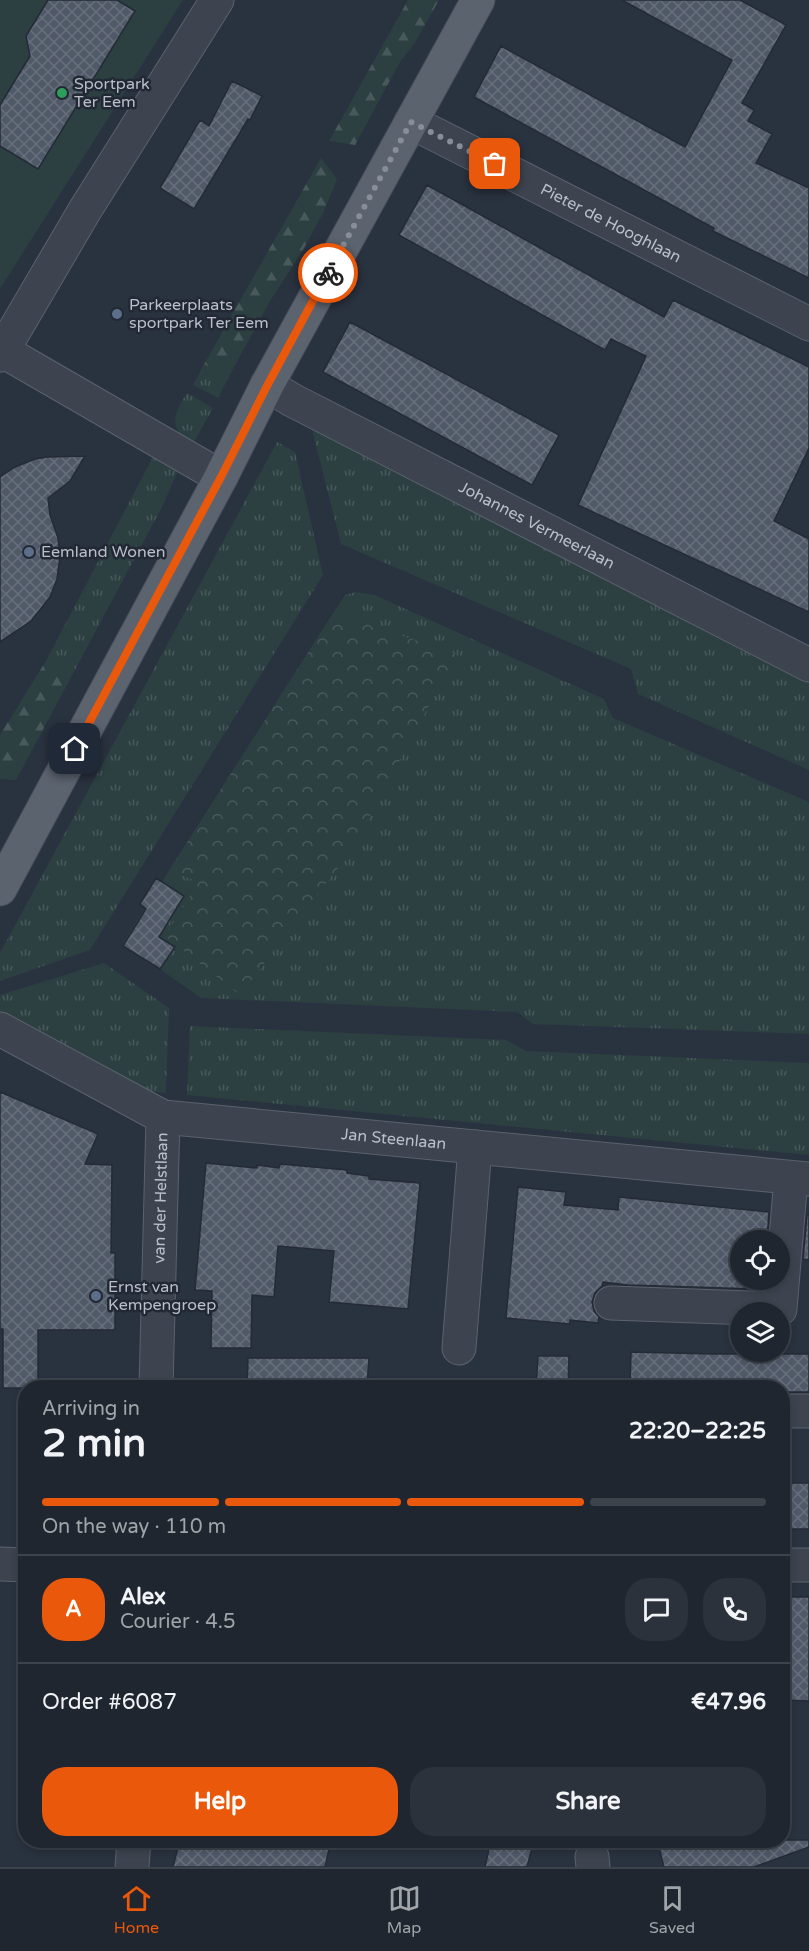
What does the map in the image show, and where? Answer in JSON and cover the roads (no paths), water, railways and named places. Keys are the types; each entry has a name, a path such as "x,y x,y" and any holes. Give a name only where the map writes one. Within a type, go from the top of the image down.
{"main road":[{"path":"0,889 221,477 267,386 478,0"}],"street":[{"path":"217,0 85,210 1,353 221,477"},
{"name":"Pieter de Hooghlaan","path":"411,122 809,324"},
{"name":"Johannes Vermeerlaan","path":"267,386 809,665"},
{"name":"Jan Steenlaan","path":"0,1029 163,1117 800,1178"},
{"name":"van der Helstlaan","path":"156,1380 163,1117"},
{"path":"459,1348 475,1147"},
{"path":"611,1303 780,1309 800,1178"},
{"path":"790,1411 809,1411"},
{"path":"0,1564 18,1565"},
{"path":"790,1565 809,1565"},
{"path":"132,1867 133,1848"}],"place":[{"name":"Sportpark Ter Eem","path":"62,93"},
{"name":"Parkeerplaats sportpark Ter Eem","path":"117,314"},
{"name":"Eemland Wonen","path":"29,552"},
{"name":"Ernst van Kempengroep","path":"96,1296"}]}
